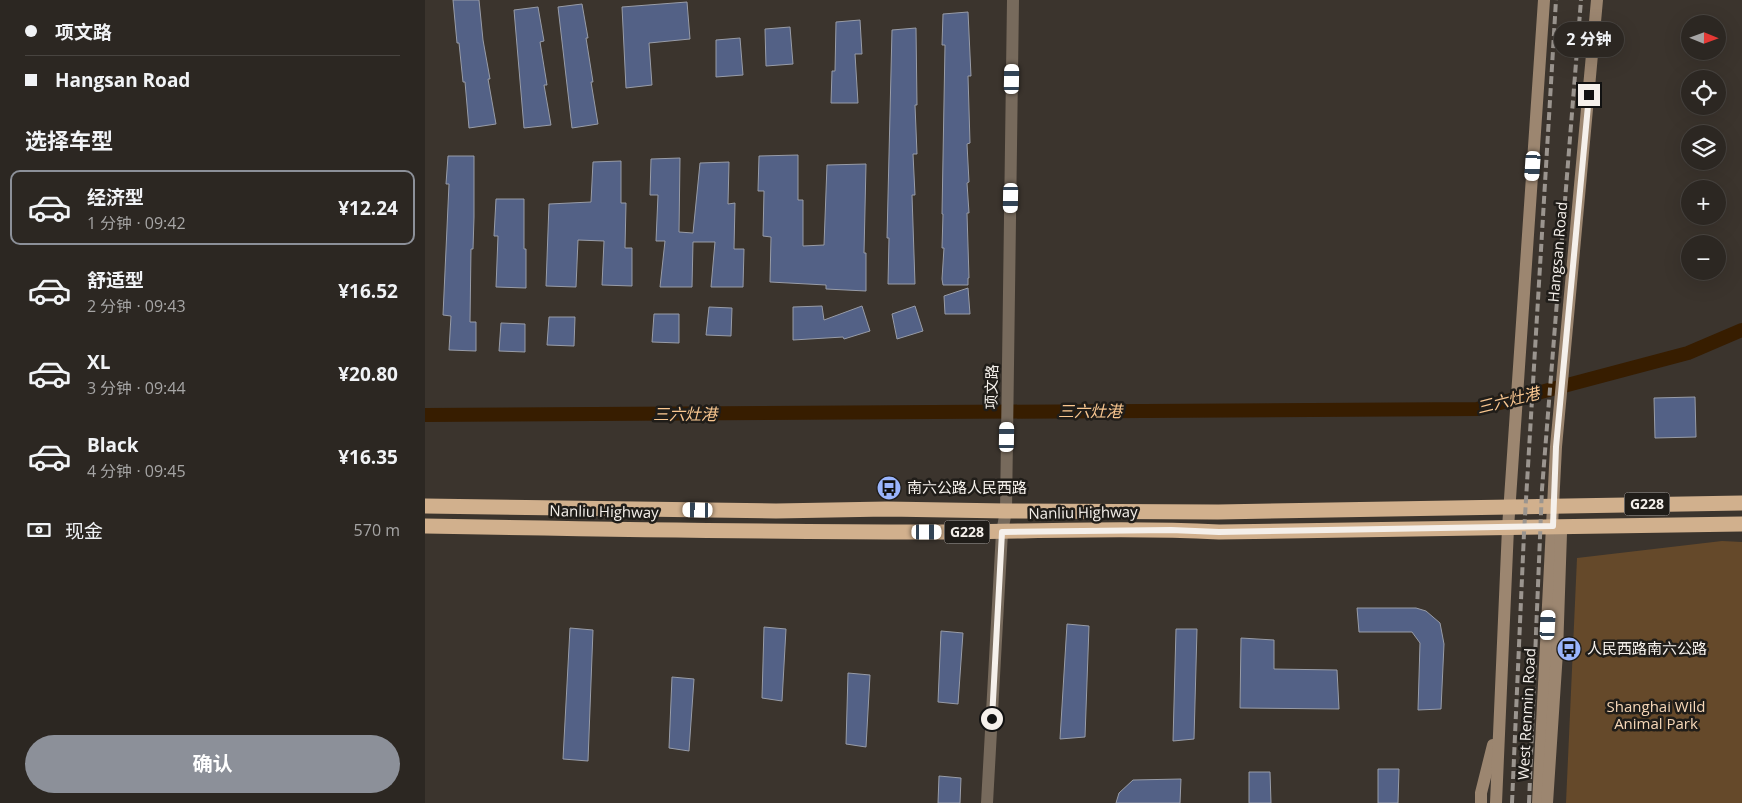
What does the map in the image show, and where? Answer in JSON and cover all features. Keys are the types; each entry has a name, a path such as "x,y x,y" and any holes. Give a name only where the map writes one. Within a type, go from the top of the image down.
{"highway":[{"name":"Nanliu Highway","path":"425,506 776,511 887,509 1219,512 1742,503"},
{"name":"Nanliu Highway","path":"425,526 785,532 1171,530 1219,532 1742,524"}],"main road":[{"name":"West Renmin Road","path":"1496,803 1508,528 1544,0"},
{"name":"Hangsan Road","path":"1553,506 1556,447 1597,0"},
{"name":"West Renmin Road","path":"1547,803 1557,652 1557,526 1553,506"},
{"name":"West Renmin Road","path":"1538,803 1557,526"},
{"name":"West Renmin Road","path":"1481,803 1481,793 1500,718"}],"street":[{"name":"项文路","path":"987,803 1002,532 1006,511 1013,0"}],"green space":[{"name":"Shanghai Wild Animal Park","path":"1722,541 1742,542 1742,803 1566,803 1577,558"}],"building":[{"path":"453,0 479,0 483,40 490,79 488,79 496,124 469,128 465,82 463,82 459,43 457,43"},
{"path":"687,2 690,39 649,43 652,85 626,88 622,7"},
{"path":"582,4 598,124 572,128 558,7"},
{"path":"538,7 544,41 540,42 547,85 544,85 551,125 524,128 514,10"},
{"path":"968,12 971,76 968,76 970,143 967,144 969,278 968,285 943,285 944,248 942,248 942,214 945,45 942,45 943,14"},
{"path":"860,20 862,54 855,54 858,103 831,103 832,71 835,71 836,22"},
{"path":"790,27 793,64 766,66 765,29"},
{"path":"916,28 917,105 915,105 917,154 913,154 915,195 912,195 915,284 888,284 889,238 887,238 892,30"},
{"path":"740,38 743,75 716,77 716,40"},
{"path":"798,155 798,200 803,200 803,246 824,245 827,165 866,164 864,253 866,253 866,291 826,289 826,285 770,282 771,237 763,236 764,191 758,191 759,156"},
{"path":"448,156 474,156 470,322 476,322 476,351 449,350 451,316 443,315 449,184 446,184"},
{"path":"680,158 679,232 693,233 700,163 729,162 728,204 735,203 734,249 744,249 743,287 711,287 715,242 693,242 692,287 660,287 665,241 656,241 658,195 650,195 651,159"},
{"path":"621,161 621,203 626,203 625,248 632,248 632,286 602,285 604,241 578,240 576,287 546,286 549,204 591,202 593,162"},
{"path":"496,199 524,199 526,288 496,287 498,236 494,236"},
{"path":"968,288 970,314 945,314 944,296"},
{"path":"822,306 824,320 862,306 870,331 844,339 843,337 793,340 793,307"},
{"path":"915,306 923,331 897,339 892,314"},
{"path":"709,307 732,308 731,336 706,335"},
{"path":"654,314 679,314 679,343 652,342"},
{"path":"549,317 575,317 574,346 547,345"},
{"path":"501,323 525,324 525,352 499,351"},
{"path":"1695,397 1696,437 1655,438 1654,398"},
{"path":"1357,608 1416,608 1426,611 1440,623 1444,644 1441,709 1418,710 1420,643 1412,632 1359,632"},
{"path":"1067,624 1089,626 1085,737 1060,739"},
{"path":"764,627 786,629 782,701 762,698"},
{"path":"570,628 593,630 588,761 563,759"},
{"path":"1176,629 1197,629 1194,739 1173,741"},
{"path":"941,631 963,633 958,704 938,702"},
{"path":"1241,638 1274,640 1274,669 1337,670 1339,709 1240,708"},
{"path":"848,673 870,675 866,747 846,744"},
{"path":"672,677 694,679 689,751 669,748"},
{"path":"1378,769 1399,769 1398,803 1378,803"},
{"path":"1249,772 1270,772 1271,803 1249,803"},
{"path":"939,776 961,778 960,803 938,803"},
{"path":"1181,779 1180,803 1116,803 1119,793 1133,780"}],"waterway":[{"name":"三六灶港","path":"425,415 1477,409 1688,353 1742,330"}],"railway":[{"path":"1512,803 1524,533 1556,0"},
{"path":"1529,803 1542,489 1581,0"}],"place":[{"name":"南六公路人民西路","path":"889,488"},
{"name":"人民西路南六公路","path":"1569,649"}],"route":[{"path":"992,719 1002,532 1171,530 1219,532 1553,526 1556,447 1589,95"}]}
